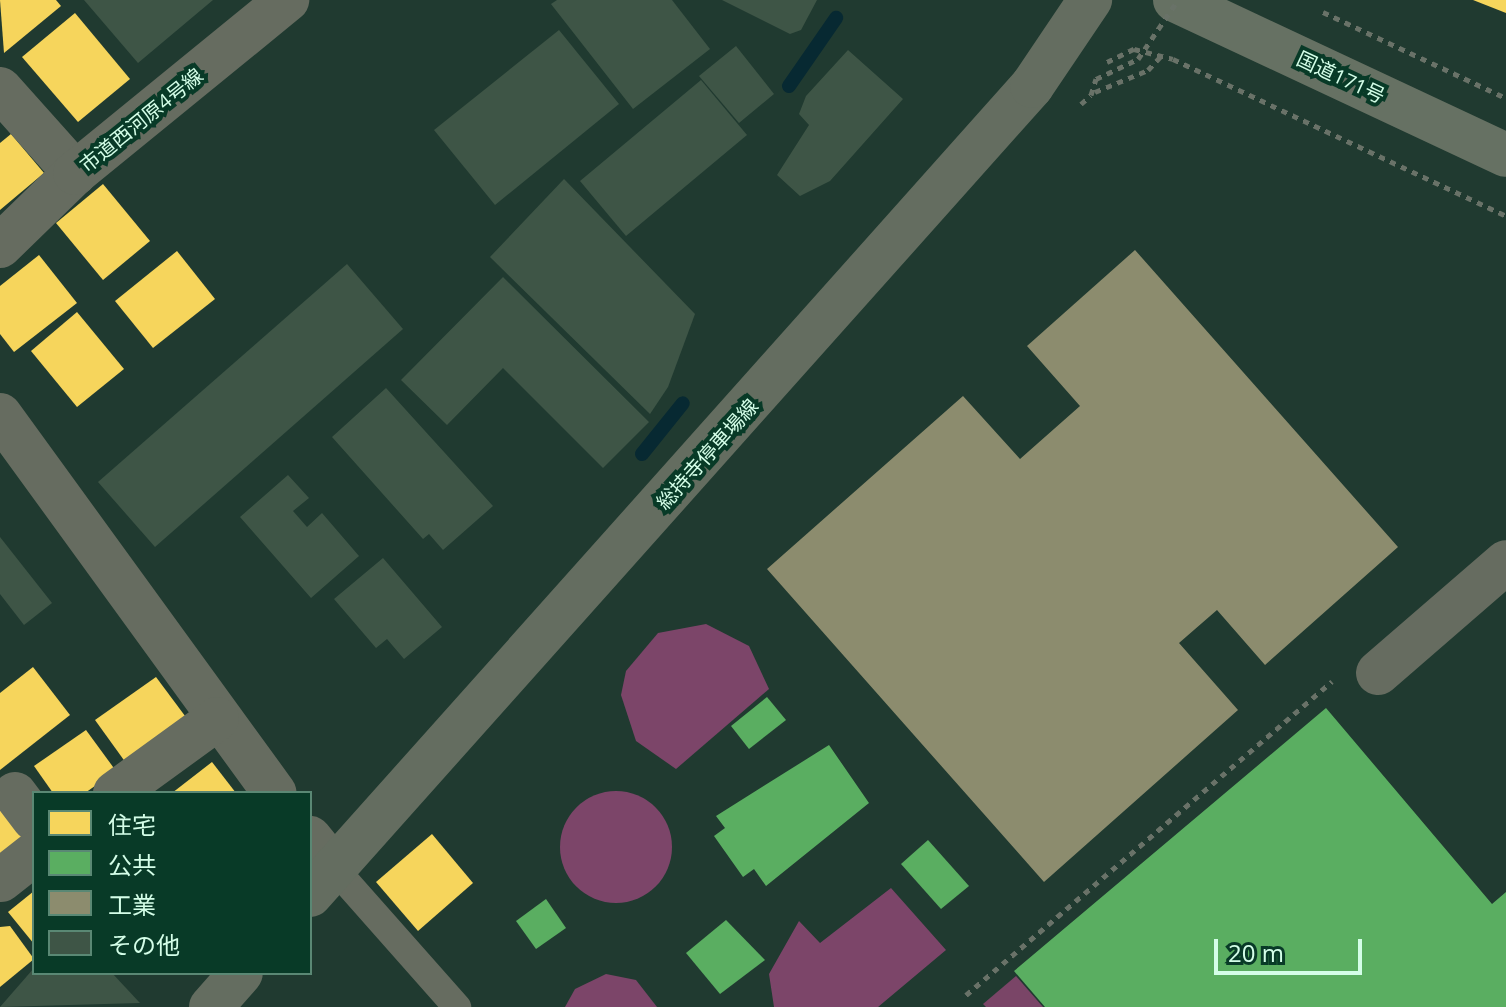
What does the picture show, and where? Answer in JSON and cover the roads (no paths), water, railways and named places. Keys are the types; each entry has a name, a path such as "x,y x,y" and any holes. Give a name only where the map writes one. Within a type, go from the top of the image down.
{"highway":[{"name":"国道171号","path":"1176,0 1506,155"}],"main road":[{"name":"総持寺停車場線","path":"318,867 1032,86 1090,0"},
{"path":"211,1007 239,975"}],"street":[{"name":"市道西河原4号線","path":"0,246 75,173 287,0"},
{"path":"0,89 75,173"},
{"path":"0,415 217,719 273,791"},
{"path":"1378,673 1506,562"},
{"path":"118,791 217,719"}],"lane":[{"path":"318,867 457,1007"}],"waterway":[{"path":"789,86 836,18"},
{"path":"642,454 683,403"}]}
